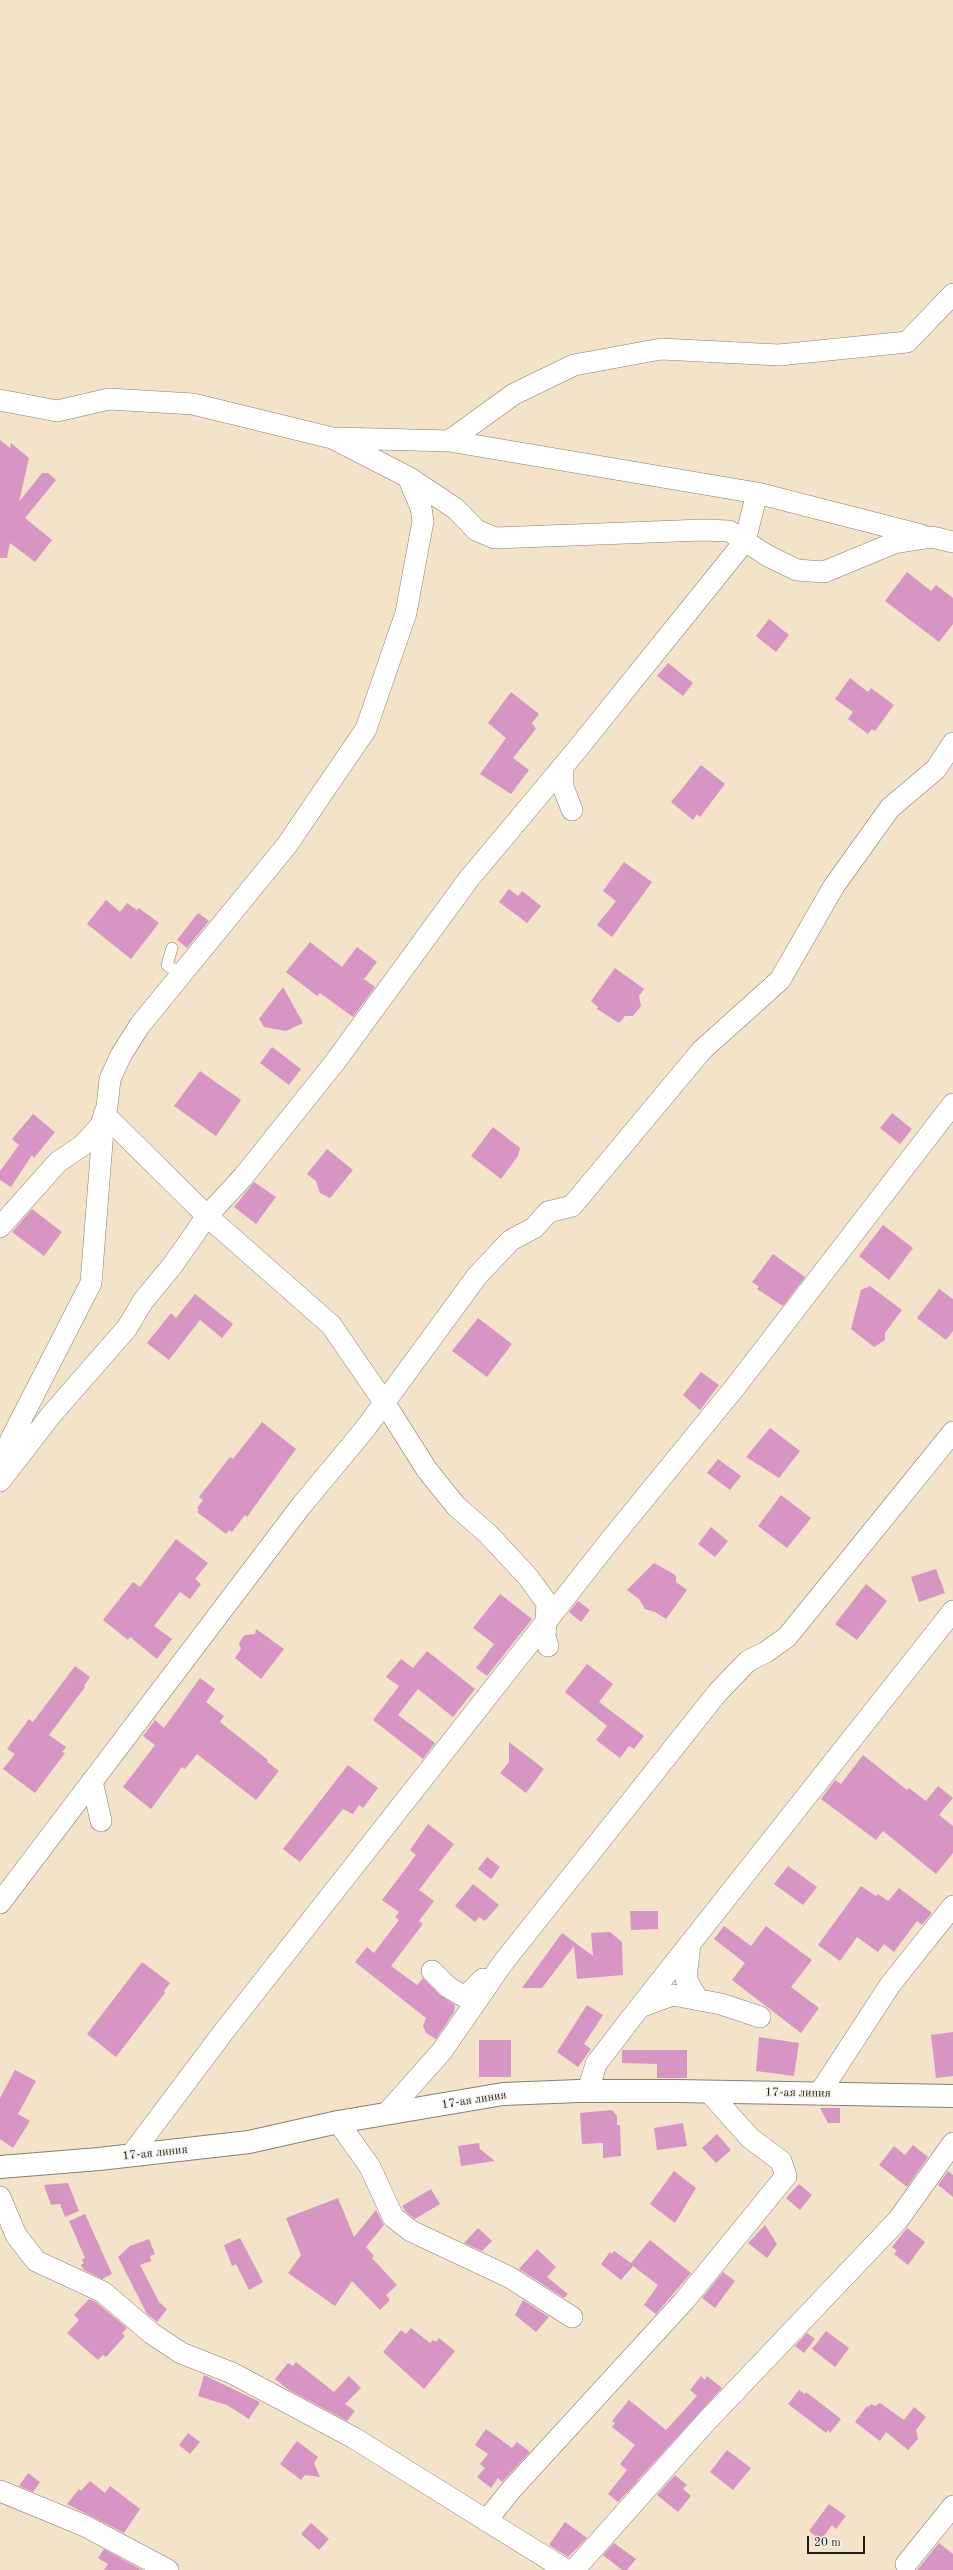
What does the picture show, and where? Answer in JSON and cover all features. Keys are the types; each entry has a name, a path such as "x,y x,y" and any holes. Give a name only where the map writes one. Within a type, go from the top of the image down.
{"street":[{"path":"449,441 514,394 574,365 661,349 779,355 908,342 953,294"},
{"path":"0,400 57,411 109,399 193,404 332,438 449,441 757,493 932,538 953,542"},
{"path":"332,438 408,477 456,510 476,530 495,538 703,530 729,531 768,556 797,570 824,572 894,543 932,538"},
{"path":"0,1465 12,1437 91,1283 104,1114 110,1079 121,1055 140,1025 180,974 287,845 366,729 406,613 423,521 421,508 408,477"},
{"path":"0,1481 50,1416 127,1328 143,1301 172,1266 207,1216 243,1177 335,1062 468,880 563,767 745,541 757,493"},
{"path":"0,1903 300,1506 365,1429 477,1276 511,1240 534,1228 548,1212 572,1206 702,1050 780,980 834,886 890,808 936,769 953,743"},
{"path":"563,767 563,787 572,810"},
{"path":"131,2155 225,2030 547,1620 736,1386 953,1104"},
{"path":"104,1114 207,1216 331,1325 384,1402 426,1470 456,1506 488,1534 547,1603 545,1637 548,1646"},
{"path":"0,1227 58,1162 83,1145 101,1125 104,1114"},
{"path":"386,2114 442,2052 502,1964 718,1692 748,1661 766,1652 787,1637 953,1432"},
{"path":"588,2091 596,2064 639,2007 953,1610"},
{"path":"92,1782 101,1821"},
{"path":"819,2094 890,1985 953,1906"},
{"path":"690,1944 686,1979 698,2000"},
{"path":"432,1971 448,1987 465,1998 483,1979 502,1964"},
{"path":"639,2007 672,1995 698,2000 760,2017"},
{"name":"17-ая линия","path":"0,2167 249,2142 338,2122 503,2094 588,2091 953,2096"},
{"path":"486,2521 511,2490 684,2301 786,2176 781,2160 750,2138 709,2092"},
{"path":"338,2122 370,2167 393,2217 411,2231 509,2277 572,2317"},
{"path":"574,2570 704,2424 898,2220 953,2143"},
{"path":"0,2197 16,2235 36,2261 103,2292 151,2333 181,2353 232,2373 354,2438 566,2570"},
{"path":"0,2491 85,2526 168,2570"},
{"path":"906,2564 953,2506"}],"lane":[{"path":"172,948 168,965 180,974"}],"building":[{"path":"0,440 10,448 11,443 29,458 19,502 42,473 48,473 56,480 25,518 52,540 35,562 10,543 7,558 0,558"},
{"path":"907,572 931,591 936,585 953,598 953,624 939,642 885,601"},
{"path":"769,619 789,635 776,652 756,636"},
{"path":"668,663 693,683 683,696 657,676"},
{"path":"850,678 868,692 871,688 894,705 875,731 872,729 868,734 848,719 853,712 835,699"},
{"path":"511,692 539,714 532,723 536,729 513,758 529,770 511,794 480,774 506,738 488,723"},
{"path":"701,765 725,784 700,817 697,814 693,820 671,802"},
{"path":"624,862 652,882 612,937 597,925 616,901 603,891"},
{"path":"509,889 518,896 522,891 541,906 527,923 499,902"},
{"path":"106,900 120,912 127,903 137,910 139,908 159,923 131,959 87,924"},
{"path":"198,913 209,921 187,948 177,940"},
{"path":"310,942 342,967 357,947 377,962 364,979 375,987 353,1017 320,993 317,996 286,972"},
{"path":"615,968 644,989 639,996 641,1006 633,1016 625,1016 619,1023 597,1009 598,1007 591,1001"},
{"path":"283,987 303,1023 286,1031 264,1027 259,1019"},
{"path":"272,1047 301,1069 289,1085 260,1063"},
{"path":"200,1071 241,1100 216,1136 174,1106"},
{"path":"892,1113 912,1129 900,1144 880,1128"},
{"path":"33,1114 55,1132 34,1158 32,1155 11,1187 0,1180 0,1171 19,1145 12,1139"},
{"path":"493,1127 520,1148 518,1156 501,1179 471,1156"},
{"path":"327,1149 353,1170 330,1198 320,1193 316,1181 307,1174"},
{"path":"254,1182 276,1197 256,1224 234,1207"},
{"path":"32,1209 62,1232 44,1256 12,1232"},
{"path":"883,1225 913,1248 889,1280 859,1256"},
{"path":"773,1254 805,1277 783,1306 757,1289 759,1287 752,1282"},
{"path":"870,1286 902,1310 885,1333 885,1340 874,1347 851,1329 861,1290"},
{"path":"939,1289 953,1299 953,1331 946,1340 917,1318"},
{"path":"195,1294 233,1324 222,1338 200,1320 169,1360 147,1343 171,1313 176,1318"},
{"path":"478,1318 512,1344 487,1377 452,1351"},
{"path":"701,1372 719,1385 700,1410 683,1395"},
{"path":"262,1422 296,1449 247,1517 245,1515 232,1532 229,1530 226,1534 197,1512 199,1510 197,1508 203,1500 199,1497 230,1457 233,1459"},
{"path":"770,1428 800,1451 779,1478 746,1457"},
{"path":"718,1459 741,1476 730,1490 707,1473"},
{"path":"781,1495 811,1518 787,1548 758,1526"},
{"path":"711,1527 728,1541 715,1557 698,1544"},
{"path":"176,1539 208,1563 195,1579 201,1584 190,1599 180,1592 154,1626 172,1639 157,1659 130,1637 128,1640 103,1620 133,1582 140,1587"},
{"path":"654,1563 676,1576 676,1582 687,1590 666,1619 655,1612 645,1609 639,1599 627,1590"},
{"path":"936,1569 945,1593 919,1602 911,1577"},
{"path":"866,1584 887,1601 857,1640 835,1624"},
{"path":"500,1594 532,1619 487,1676 476,1668 494,1644 473,1628"},
{"path":"578,1601 590,1610 581,1622 569,1612"},
{"path":"256,1629 284,1649 261,1679 235,1658 241,1649 239,1644 242,1638 245,1635 255,1634"},
{"path":"427,1651 475,1689 453,1717 418,1689 398,1715 435,1743 423,1759 373,1720 399,1686 386,1677 401,1659 413,1668"},
{"path":"587,1664 613,1684 599,1702 644,1736 634,1749 629,1746 620,1758 596,1740 607,1726 565,1692"},
{"path":"75,1666 90,1677 84,1686 85,1687 49,1735 66,1747 62,1752 65,1753 35,1793 3,1769 15,1754 7,1749 29,1719 33,1722"},
{"path":"200,1678 215,1689 206,1702 224,1716 220,1722 268,1760 267,1762 279,1771 256,1800 197,1754 185,1769 182,1767 151,1809 123,1787 155,1745 143,1736 155,1720 164,1728"},
{"path":"509,1742 544,1769 526,1793 500,1773 509,1762"},
{"path":"863,1755 907,1790 909,1788 926,1801 938,1786 953,1798 939,1815 953,1826 953,1853 936,1874 883,1831 876,1840 821,1799 835,1780 841,1784"},
{"path":"348,1765 378,1788 363,1808 359,1805 353,1814 343,1809 300,1862 283,1849"},
{"path":"428,1824 454,1844 419,1890 434,1901 419,1921 423,1924 391,1966 417,1985 423,1978 440,1995 455,2005 454,2012 436,2039 426,2033 423,2026 426,2018 355,1962 367,1947 374,1953 399,1920 395,1917 399,1912 382,1900 416,1855 410,1850"},
{"path":"487,1857 500,1867 491,1879 478,1869"},
{"path":"788,1866 817,1887 803,1905 774,1884"},
{"path":"473,1884 499,1905 485,1921 479,1917 475,1922 455,1906"},
{"path":"861,1886 876,1896 878,1894 888,1901 899,1888 932,1913 922,1925 917,1921 894,1952 884,1944 878,1952 857,1937 840,1961 818,1945"},
{"path":"630,1911 658,1911 658,1929 631,1930"},
{"path":"724,1926 751,1946 766,1926 812,1960 791,1987 819,2008 801,2033 732,1980 745,1963 714,1939"},
{"path":"610,1932 622,1942 623,1975 577,1979 574,1946 542,1988 522,1988 562,1933 593,1956 591,1933"},
{"path":"142,1962 170,1983 164,1991 165,1993 116,2057 87,2034"},
{"path":"587,2005 603,2015 584,2044 591,2049 578,2067 557,2052"},
{"path":"953,2032 953,2076 936,2078 931,2035"},
{"path":"759,2037 799,2043 794,2076 756,2071"},
{"path":"479,2040 511,2040 511,2077 479,2077"},
{"path":"622,2050 687,2050 687,2078 657,2078 657,2064 622,2063"},
{"path":"15,2070 36,2081 18,2114 30,2121 13,2148 0,2139 0,2098"},
{"path":"820,2108 840,2108 840,2123 828,2123"},
{"path":"612,2110 617,2116 617,2125 620,2125 621,2156 603,2158 603,2143 582,2144 580,2113"},
{"path":"683,2123 687,2146 657,2150 654,2128"},
{"path":"717,2134 731,2150 716,2163 702,2148"},
{"path":"479,2143 480,2149 495,2161 461,2166 458,2146"},
{"path":"913,2145 928,2157 907,2187 879,2165 894,2146 905,2155"},
{"path":"674,2171 696,2188 675,2223 650,2204"},
{"path":"948,2171 953,2175 953,2197 938,2185"},
{"path":"68,2183 79,2211 65,2217 60,2204 51,2205 44,2185"},
{"path":"799,2184 812,2195 800,2210 786,2198"},
{"path":"431,2189 440,2204 415,2219 406,2212 402,2206"},
{"path":"338,2198 354,2237 376,2210 384,2225 366,2247 374,2256 372,2258 397,2285 386,2295 390,2300 380,2310 352,2281 335,2306 288,2273 301,2255 286,2218"},
{"path":"85,2214 112,2274 102,2279 84,2270 81,2265 84,2263 82,2259 85,2258 69,2221"},
{"path":"765,2225 777,2244 767,2258 748,2243"},
{"path":"478,2228 492,2241 482,2251 464,2243"},
{"path":"907,2228 925,2242 908,2265 894,2254 897,2251 892,2247"},
{"path":"240,2238 263,2282 249,2290 236,2264 232,2266 224,2245"},
{"path":"149,2239 155,2254 150,2256 151,2261 140,2265 159,2302 167,2309 157,2322 147,2314 118,2257 130,2246"},
{"path":"650,2240 691,2273 656,2314 644,2305 658,2285 633,2266 621,2280 601,2264 610,2252 612,2254 614,2251 631,2263"},
{"path":"537,2249 556,2267 547,2277 568,2294 564,2298 519,2269"},
{"path":"723,2272 735,2281 715,2308 702,2298"},
{"path":"89,2299 96,2302 127,2328 122,2333 125,2336 106,2357 103,2355 98,2360 67,2333 79,2320 74,2315"},
{"path":"523,2300 549,2317 536,2332 515,2315"},
{"path":"411,2328 430,2343 433,2340 436,2342 439,2338 455,2351 424,2389 383,2352 401,2330 406,2334"},
{"path":"826,2331 849,2348 835,2367 812,2349"},
{"path":"807,2333 815,2339 804,2353 795,2346"},
{"path":"296,2362 334,2392 349,2376 361,2388 345,2404 355,2411 347,2421 289,2390 275,2379 288,2363 293,2366"},
{"path":"204,2375 260,2402 249,2419 227,2405 198,2396"},
{"path":"701,2376 705,2380 707,2376 722,2388 638,2480 637,2478 638,2481 618,2502 608,2494 627,2470 620,2464 635,2445 612,2427 615,2423 612,2421 629,2400 666,2430 697,2396 690,2390"},
{"path":"799,2390 805,2394 806,2392 841,2419 830,2433 828,2430 826,2433 788,2404"},
{"path":"880,2403 904,2420 914,2407 926,2417 916,2430 918,2439 908,2450 886,2432 880,2441 855,2422 867,2406 868,2407 871,2404 875,2406"},
{"path":"486,2429 512,2448 517,2442 530,2452 502,2482 498,2478 491,2488 477,2477 485,2468 480,2464 488,2454 475,2445"},
{"path":"188,2433 200,2442 190,2454 179,2445"},
{"path":"297,2441 318,2457 314,2463 320,2477 305,2475 301,2480 280,2464"},
{"path":"727,2450 751,2468 733,2490 710,2472"},
{"path":"28,2473 40,2482 33,2492 19,2486"},
{"path":"675,2475 687,2485 683,2489 691,2496 678,2512 657,2495"},
{"path":"90,2481 105,2493 110,2486 140,2509 124,2533 67,2504 79,2489 81,2491"},
{"path":"829,2504 846,2516 836,2529 832,2525 821,2540 809,2531"},
{"path":"565,2522 587,2538 568,2557 549,2545"},
{"path":"311,2523 329,2539 319,2550 301,2534"},
{"path":"614,2543 636,2559 627,2570 622,2570 603,2555"},
{"path":"939,2543 953,2554 953,2570 917,2570"},
{"path":"104,2549 142,2570 104,2570 108,2564 98,2558"}]}
